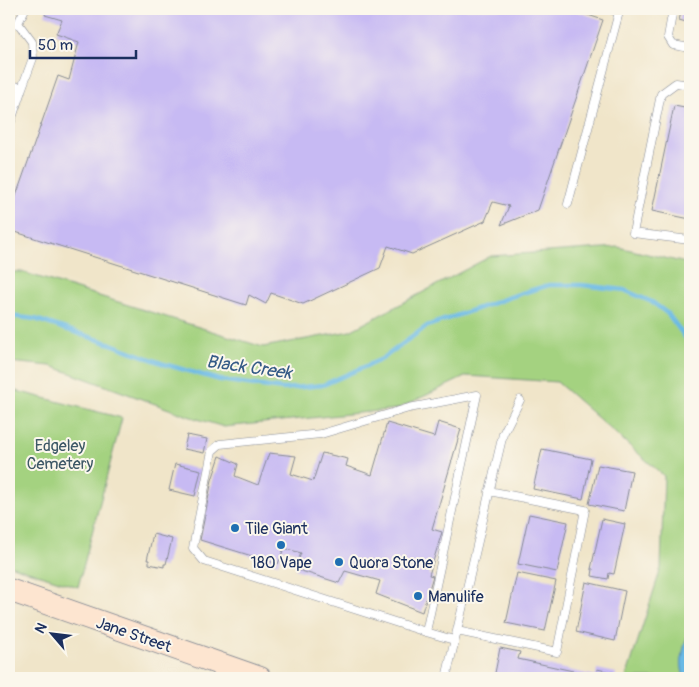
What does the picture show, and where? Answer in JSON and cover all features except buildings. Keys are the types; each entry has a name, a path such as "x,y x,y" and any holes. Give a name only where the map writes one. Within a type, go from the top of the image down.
{"main road":[{"name":"Jane Street","path":"9,590 260,678"}],"lane":[{"path":"9,27 18,23 25,9"},
{"path":"568,204 620,11 608,9"},
{"path":"673,9 668,37 673,45 690,48"},
{"path":"9,127 33,58 32,42 18,23"},
{"path":"690,85 676,83 661,94 633,233 690,240"},
{"path":"9,84 22,88"},
{"path":"426,632 477,395 409,408 321,434 220,444 212,451 193,548 204,561 426,632 454,640"},
{"path":"446,678 502,434 520,400"},
{"path":"457,631 557,652 585,510 489,491"}],"green space":[{"path":"618,247 690,264 690,678 626,678 661,568 664,476 557,382 467,376 397,409 224,427 191,417 51,366 9,362 9,272 22,272 263,347 350,331 491,256"},
{"name":"Edgeley Cemetery","path":"9,389 122,418 78,587 9,565"}],"water":[{"path":"690,629 690,678 685,678 682,660"}],"waterway":[{"name":"Black Creek","path":"9,316 35,319 164,364 220,380 283,389 323,385 382,359 427,326 549,285 582,285 624,290 652,302 668,314 690,344"}],"place":[{"name":"Tile Giant","path":"235,528"},
{"name":"180 Vape","path":"281,545"},
{"name":"Quora Stone","path":"339,562"},
{"name":"Manulife","path":"418,596"}]}
